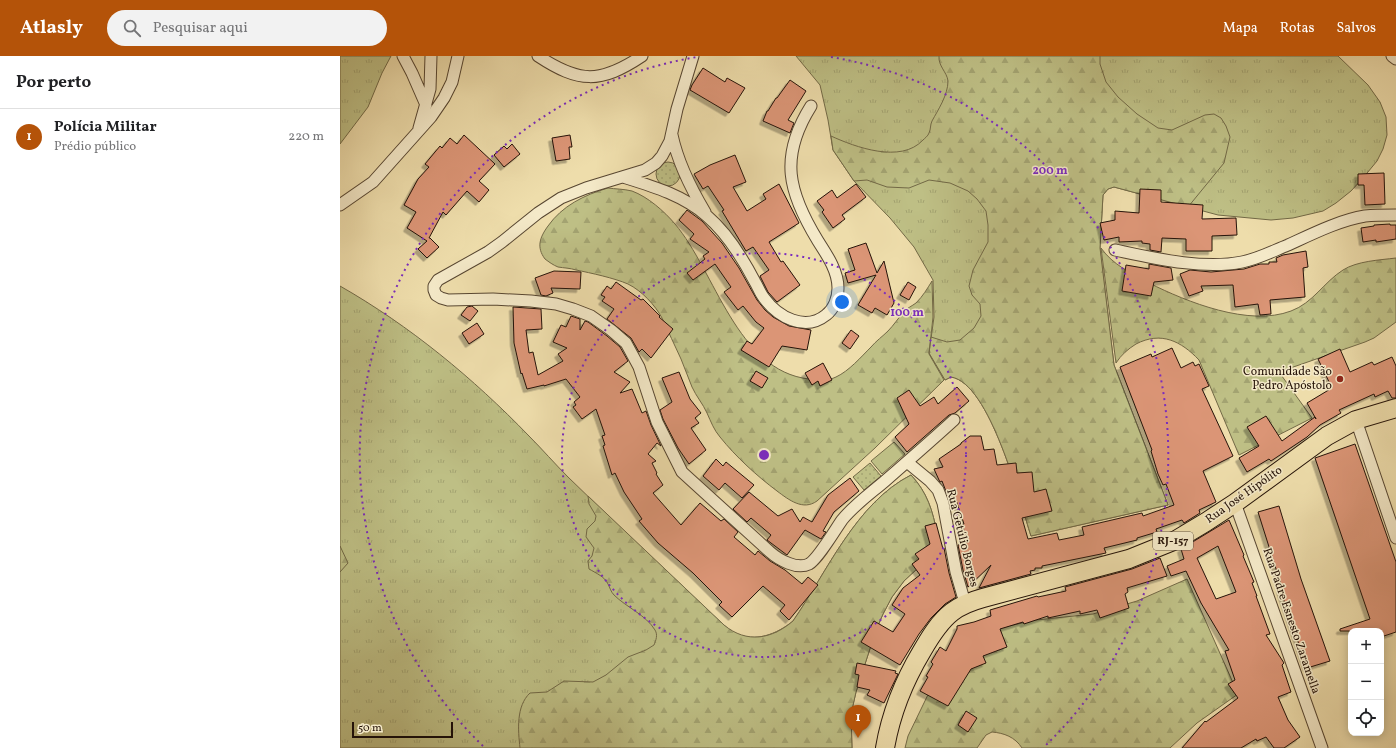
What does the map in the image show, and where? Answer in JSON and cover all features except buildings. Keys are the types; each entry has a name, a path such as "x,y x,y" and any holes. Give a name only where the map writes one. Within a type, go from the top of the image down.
{"main road":[{"name":"Rua José Hipólito","path":"885,748 894,712 907,678 933,632 945,617 965,604 1129,559 1176,540 1235,503 1307,449 1327,436 1356,420 1396,408"}],"street":[{"path":"403,56 412,72 426,105"},
{"path":"418,131 430,89 431,56"},
{"path":"340,205 373,182 390,164 406,143 431,117 444,98 452,82 458,56"},
{"path":"538,56 566,72 586,77 604,75 620,69 642,56"},
{"path":"693,56 677,109 668,147 662,156 652,166 644,170 577,191 544,208 493,249 438,280 434,286 435,293 441,298 448,300 498,299 556,304 583,312 603,323 623,340 639,366 657,422 682,472 776,557 783,561 802,565 811,563 849,512 910,465 954,420"},
{"path":"1392,56 1396,59"},
{"path":"622,177 681,198 707,216 717,226 738,253 763,297 776,310 786,317 797,321 808,323 818,320 830,312 836,302 838,292 836,275 828,257 802,212 795,193 791,174 792,149 796,134 811,106"},
{"path":"673,131 677,155 688,183 707,216"},
{"path":"1115,250 1169,260 1216,265 1229,264 1256,258 1315,233 1351,220 1365,216 1396,215"},
{"path":"1356,420 1396,538"},
{"name":"Rua Getúlio Borges","path":"910,465 936,486 941,496 956,572 965,604"},
{"name":"Rua Padre Esnesto Zaramella","path":"1235,503 1322,748"}],"green space":[{"path":"340,56 391,56 382,73 368,107 340,144"},
{"path":"796,56 1338,56 1368,85 1380,102 1386,117 1387,135 1383,149 1377,161 1351,191 1323,211 1293,218 1271,220 1218,215 1114,187 1108,189 1103,195 1100,248 1114,365 1168,505 1031,536 1002,446 991,421 978,400 965,384 951,377 945,380 929,353 934,317 933,280 914,247 890,218 854,181 833,150 820,85"},
{"path":"939,56 1100,56 1100,64 1106,82 1118,97 1137,114 1158,128 1172,130 1205,115 1214,114 1221,118 1226,126 1230,137 1224,163 1188,207 1114,187 1108,189 1103,195 1100,248 1114,365 1168,505 1031,536 1002,446 991,421 978,400 965,384 951,377 945,380 929,353 931,337 947,342 960,340 974,328 981,316 980,304 972,295 969,286 973,270 988,242 986,211 977,199 968,191 950,183 929,180 909,188 887,187 867,180 854,181 833,150 831,136 852,145 878,151 903,151 914,147 929,134 932,121 948,86 948,81 940,63"},
{"path":"668,162 677,165 680,174 677,183 668,186 659,183 656,174 659,165"},
{"path":"608,188 632,191 644,197 661,209 671,219 689,244 730,316 746,339 763,358 784,372 809,379 820,380 836,377 846,371 888,331 908,308 916,303 932,281 933,317 929,354 944,380 875,448 817,501 812,504 801,505 791,501 754,473 718,434 695,394 662,318 648,299 628,284 595,274 558,267 545,259 542,255 540,246 541,238 545,230 554,219 574,202 590,194"},
{"path":"1101,248 1111,259 1123,268 1149,283 1181,298 1218,310 1256,316 1274,315 1291,311 1299,307 1312,298 1336,275 1349,267 1369,261 1396,258 1396,322 1374,338 1365,342 1279,372 1312,418 1239,455 1199,360 1192,353 1178,343 1162,338 1154,338 1136,344 1122,355 1116,363"},
{"path":"340,286 391,318 440,354 508,415 568,477 713,615 729,629 743,636 766,636 780,630 793,621 844,540 858,521 874,503 892,487 911,475 917,481 925,495 934,517 937,534 919,567 904,581 892,597 876,630 856,692 851,714 852,748 340,748"},
{"path":"894,442 905,454 882,474 871,461"},
{"path":"870,463 881,476 864,490 853,477"},
{"path":"911,475 917,481 925,495 934,517 937,534 919,567 904,581 892,597 876,630 856,692 851,714 852,748 520,748 520,711 525,698 530,693 547,692 564,681 593,682 606,675 628,657 654,645 657,636 651,625 641,615 614,595 603,577 589,569 588,561 592,556 594,548 586,537 587,529 595,521 596,516 589,504 588,496 724,625 742,635 759,637 777,632 793,621 844,540 858,521 874,503 892,487"},
{"path":"340,546 348,563 340,572"},
{"path":"1187,579 1238,694 1197,723 1170,748 1022,748 1009,736 992,732 986,735 977,748 905,748 908,736 937,676 999,628 1036,620 1093,614 1137,601"}],"place":[{"name":"Comunidade São Pedro Apóstolo","path":"1340,379"},
{"name":"Polícia Militar","path":"858,738"}]}
